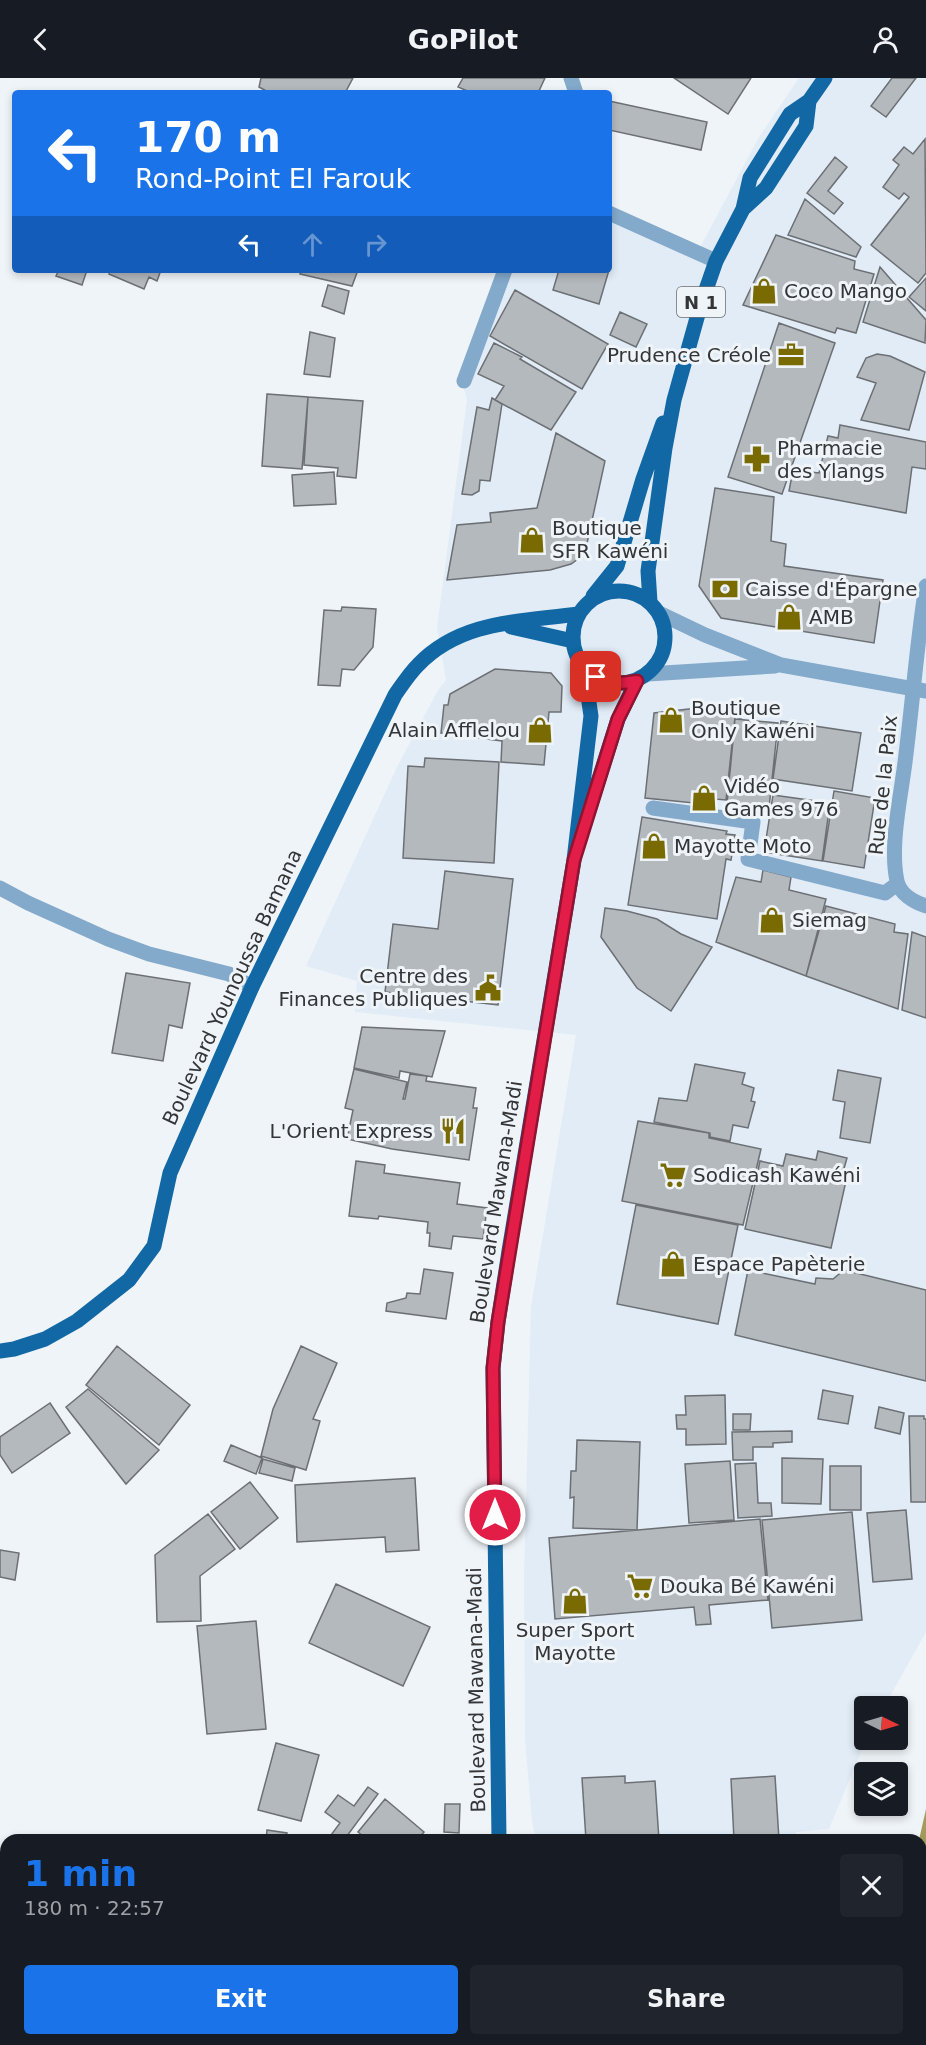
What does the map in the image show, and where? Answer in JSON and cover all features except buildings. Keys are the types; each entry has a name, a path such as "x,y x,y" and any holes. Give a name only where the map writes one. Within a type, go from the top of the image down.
{"main road":[{"name":"N 1","path":"655,608 648,571 651,548 674,400 700,307 716,261 743,209 766,188 806,126 809,101 825,78"},
{"name":"N 1","path":"582,610 617,566 656,440 674,400"},
{"path":"616,591 635,593 655,608 666,634 663,653 657,664 642,677 624,684 609,683 584,668 577,656 573,641 574,628 582,610 600,595 616,591"},
{"name":"Boulevard Younoussa Bamana","path":"0,1351 45,1339 77,1321 129,1280 154,1246 170,1173 252,987 395,695 418,665 445,644 473,630 582,610"},
{"name":"Boulevard Younoussa Bamana","path":"496,624 573,641"},
{"name":"Boulevard Mawana-Madi","path":"499,1834 493,1368 516,1207 574,860 591,716 584,668"},
{"name":"Boulevard Mawana-Madi","path":"574,860 618,719 642,677"}],"street":[{"path":"612,214 716,261"},
{"path":"464,381 505,273"},
{"name":"Rue de la Paix","path":"926,586 918,639 920,690 894,855 897,884 913,902 926,906"},
{"path":"655,608 705,635 781,665 920,690"},
{"path":"642,677 781,665"},
{"path":"654,808 753,822 748,859 885,893 897,884"},
{"path":"0,888 108,939 149,954 229,974 252,987"}],"shaded area":[{"path":"799,78 926,78 926,1632 890,1696 854,1696 854,1750 862,1750 857,1762 854,1762 854,1769 829,1829 796,1832 796,1834 535,1834 525,1740 524,1578 531,1307 576,1035 355,1012 357,981 306,966 397,767 438,690 446,680 437,628 467,400 460,375 509,273 612,273 612,220 696,255 759,137"},
{"path":"926,1809 926,1834 920,1834"}],"place":[{"name":"Coco Mango","path":"764,291"},
{"name":"Prudence Créole","path":"791,355"},
{"name":"Pharmacie des Ylangs","path":"757,459"},
{"name":"Boutique SFR Kawéni","path":"532,540"},
{"name":"Caisse d'Épargne","path":"725,589"},
{"name":"AMB","path":"789,617"},
{"name":"Boutique Only Kawéni","path":"671,720"},
{"name":"Alain Afflelou","path":"540,730"},
{"name":"Vidéo Games 976","path":"704,798"},
{"name":"Mayotte Moto","path":"654,846"},
{"name":"Siemag","path":"772,920"},
{"name":"Centre des Finances Publiques","path":"488,988"},
{"name":"L'Orient Express","path":"453,1131"},
{"name":"Sodicash Kawéni","path":"673,1175"},
{"name":"Espace Papèterie","path":"673,1264"},
{"name":"Douka Bé Kawéni","path":"640,1586"},
{"name":"Super Sport Mayotte","path":"575,1601"}],"route":[{"path":"495,1515 493,1368 498,1322 555,967 574,860 618,719 637,681 624,684 609,683 596,677"}]}
